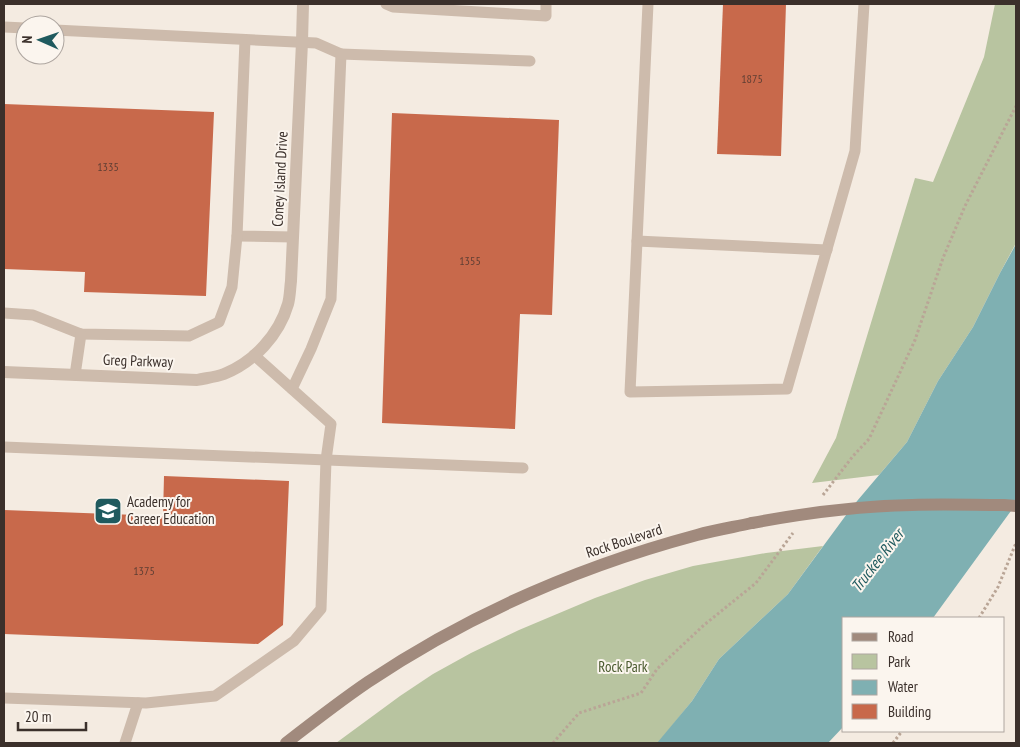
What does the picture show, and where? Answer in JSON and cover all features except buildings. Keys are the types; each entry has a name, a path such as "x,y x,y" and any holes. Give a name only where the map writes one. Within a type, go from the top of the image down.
{"main road":[{"name":"Rock Boulevard","path":"286,743 369,682 414,653 468,623 534,591 645,550 698,534 791,516 834,510 911,504 1016,506"}],"street":[{"name":"Coney Island Drive","path":"258,352 277,329 288,304 291,281 303,4"},
{"name":"Greg Parkway","path":"4,372 197,380 224,374 246,362 258,352"}],"lane":[{"path":"391,5 546,16 546,4"},
{"path":"648,4 630,392 787,389 855,151 864,4"},
{"path":"65,31 316,43 341,54 530,62"},
{"path":"4,313 33,314 81,334 189,336 219,322 232,287 237,236 245,40"},
{"path":"292,389 331,299 341,54"},
{"path":"237,236 293,237"},
{"path":"637,241 827,250"},
{"path":"75,375 81,334"},
{"path":"4,698 146,704 215,696 294,641 321,609 326,460 331,424 292,389 258,352"},
{"path":"4,447 522,468"},
{"path":"125,743 138,703"}],"path":[{"path":"819,500 853,456 869,439 915,340 943,258 965,206 1016,106"},
{"path":"553,743 579,713 641,693 657,669 704,625 756,583 796,529"},
{"path":"980,617 998,587 1016,543"},
{"path":"893,743 901,732"}],"green space":[{"path":"995,4 1016,4 1016,243 973,327 938,381 907,442 879,475 812,483 836,438 915,178 933,182 984,57"},
{"name":"Rock Park","path":"823,546 788,594 719,659 692,701 658,743 336,743 433,674 519,630 595,598 645,580 693,566 766,553"}],"water":[{"name":"Truckee River","path":"1016,244 1016,504 934,617 842,617 842,728 828,743 657,743 692,701 719,659 788,594 852,507 907,442 938,381 973,327"}],"place":[{"name":"Academy for Career Education","path":"108,511"}]}
